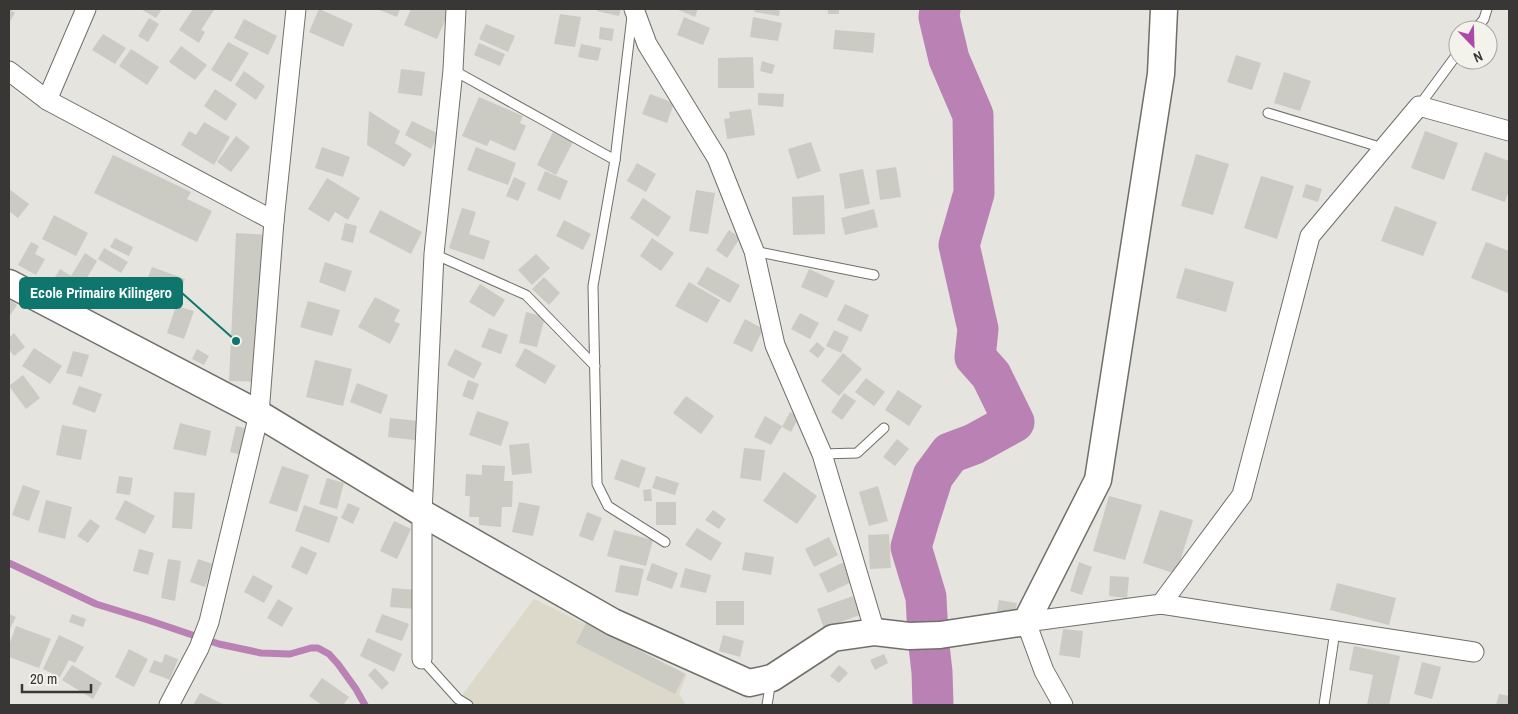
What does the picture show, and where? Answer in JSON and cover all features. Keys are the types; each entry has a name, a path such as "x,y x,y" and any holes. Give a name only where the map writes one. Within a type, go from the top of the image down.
{"street":[{"path":"46,100 86,9"},
{"path":"169,705 199,648 209,622 259,414 274,221 296,9"},
{"path":"422,659 422,514 434,254 453,70 456,9"},
{"path":"633,9 647,44 717,158 754,251 775,345 822,454 875,632"},
{"path":"1063,705 1044,671 1026,622 1098,480 1160,74 1164,9"},
{"path":"9,70 46,100 274,221"},
{"path":"1161,604 1242,495 1310,236 1419,106 1509,130"},
{"path":"9,282 259,414 422,514 614,622 749,683 772,678 833,638 875,632 909,636 940,635 1161,604 1474,652"}],"lane":[{"path":"633,9 623,108 593,286 597,484 608,506 666,542"},
{"path":"1419,106 1448,67"},
{"path":"453,70 615,160"},
{"path":"1268,113 1383,148"},
{"path":"754,251 874,275"},
{"path":"434,254 526,295 595,366"},
{"path":"822,454 857,453 884,428"},
{"path":"1324,705 1335,631"},
{"path":"422,659 458,699 468,705"},
{"path":"767,705 772,678"}],"shaded area":[{"path":"534,599 687,674 679,694 686,705 466,705 463,694"}],"building":[{"path":"9,9 15,13 9,23"},
{"path":"141,9 162,9 156,18"},
{"path":"193,9 214,10 201,30 205,32 199,43 179,30"},
{"path":"319,9 353,24 343,47 309,32"},
{"path":"377,9 400,9 397,17"},
{"path":"411,9 450,9 437,39 404,25"},
{"path":"597,9 621,9 619,16 597,11"},
{"path":"676,9 698,9 695,17"},
{"path":"755,9 780,9 779,16 754,12"},
{"path":"828,9 839,9 839,14 828,14"},
{"path":"560,14 581,17 575,47 554,44"},
{"path":"684,17 710,28 703,45 677,35"},
{"path":"753,17 782,23 778,41 750,37"},
{"path":"149,18 159,24 148,42 138,36"},
{"path":"244,19 277,36 268,55 234,38"},
{"path":"486,24 515,36 508,52 479,39"},
{"path":"600,27 614,29 612,41 599,39"},
{"path":"835,30 875,33 873,53 833,49"},
{"path":"103,34 126,48 115,64 92,50"},
{"path":"228,42 249,53 231,82 211,70"},
{"path":"479,43 505,54 500,66 474,55"},
{"path":"581,44 601,48 598,61 578,57"},
{"path":"181,46 207,65 195,80 169,62"},
{"path":"131,49 159,67 147,85 119,66"},
{"path":"1236,55 1261,63 1252,90 1227,82"},
{"path":"753,57 754,88 718,88 718,58"},
{"path":"762,61 775,65 772,74 760,71"},
{"path":"401,69 425,72 422,96 398,93"},
{"path":"244,71 265,86 256,100 235,85"},
{"path":"1284,72 1311,81 1300,111 1274,103"},
{"path":"215,89 237,104 226,121 204,106"},
{"path":"758,93 784,94 783,107 758,105"},
{"path":"650,94 674,103 667,123 642,114"},
{"path":"479,97 523,116 520,123 526,126 515,151 490,140 487,146 462,136"},
{"path":"751,109 755,135 727,139 724,119 730,118 729,112"},
{"path":"369,111 400,131 395,143 412,154 404,167 367,145"},
{"path":"412,121 439,134 431,149 405,135"},
{"path":"204,122 230,137 214,165 181,145 189,131 196,135"},
{"path":"1425,131 1458,143 1444,180 1411,168"},
{"path":"553,132 573,142 556,175 537,165"},
{"path":"236,136 250,147 231,172 217,162"},
{"path":"811,142 821,171 797,179 788,149"},
{"path":"322,147 350,157 343,177 315,168"},
{"path":"476,147 516,163 508,185 467,170"},
{"path":"1485,152 1509,161 1509,190 1505,202 1471,190"},
{"path":"1196,154 1229,164 1213,215 1181,206"},
{"path":"113,155 191,192 187,199 212,211 197,242 94,193"},
{"path":"637,163 656,174 646,192 627,181"},
{"path":"896,167 901,197 880,200 876,170"},
{"path":"863,169 870,204 845,209 839,174"},
{"path":"545,171 568,181 560,200 537,190"},
{"path":"1261,176 1294,186 1277,239 1244,228"},
{"path":"514,177 526,183 518,201 506,196"},
{"path":"327,178 360,198 348,220 335,212 329,222 308,209"},
{"path":"1306,184 1322,189 1318,202 1302,197"},
{"path":"9,189 29,204 18,218 9,211"},
{"path":"696,190 715,193 708,234 689,231"},
{"path":"824,195 825,234 793,235 792,197"},
{"path":"643,198 671,217 658,237 630,218"},
{"path":"1395,206 1437,222 1423,256 1381,241"},
{"path":"462,208 476,212 469,234 490,241 484,260 449,248"},
{"path":"874,209 878,227 845,235 841,218"},
{"path":"380,210 422,232 411,254 369,232"},
{"path":"54,215 88,233 76,256 42,239"},
{"path":"564,220 591,234 583,250 556,236"},
{"path":"345,223 357,226 353,243 341,240"},
{"path":"729,230 740,238 727,258 716,250"},
{"path":"236,233 271,235 264,382 229,381"},
{"path":"115,238 133,247 129,256 110,247"},
{"path":"652,238 674,253 661,271 640,256"},
{"path":"31,242 39,246 35,254 45,259 36,275 18,265"},
{"path":"1486,242 1509,251 1508,293 1471,278"},
{"path":"104,248 128,262 121,273 98,259"},
{"path":"85,253 97,261 76,296 52,282 60,269 71,276"},
{"path":"536,254 550,268 532,285 518,270"},
{"path":"325,262 352,271 345,292 319,282"},
{"path":"152,267 185,279 176,302 143,290"},
{"path":"707,267 740,285 730,303 697,284"},
{"path":"1185,268 1234,282 1226,312 1176,298"},
{"path":"809,269 835,281 827,298 801,287"},
{"path":"544,277 560,293 549,305 532,289"},
{"path":"689,282 720,300 707,323 675,306"},
{"path":"480,284 505,300 494,317 469,302"},
{"path":"375,297 400,310 394,321 400,324 390,344 358,327"},
{"path":"9,299 17,305 9,317"},
{"path":"308,301 340,310 332,336 300,327"},
{"path":"845,304 869,315 861,332 837,320"},
{"path":"176,306 194,311 184,339 167,333"},
{"path":"526,312 545,317 537,347 519,343"},
{"path":"800,313 819,323 810,339 791,329"},
{"path":"745,319 763,329 752,352 733,343"},
{"path":"489,328 508,335 501,354 481,347"},
{"path":"834,330 849,337 841,353 826,346"},
{"path":"14,333 25,347 14,356 9,349 9,338"},
{"path":"817,342 825,349 818,358 809,351"},
{"path":"34,348 62,366 50,384 22,366"},
{"path":"525,348 556,366 545,384 515,366"},
{"path":"197,349 209,356 204,365 192,359"},
{"path":"455,349 482,363 474,379 447,365"},
{"path":"73,351 89,355 82,377 66,373"},
{"path":"843,353 862,369 839,396 821,381"},
{"path":"315,360 352,369 343,406 306,397"},
{"path":"23,375 40,398 26,409 9,386"},
{"path":"866,378 885,392 874,406 855,392"},
{"path":"468,380 479,384 473,400 462,396"},
{"path":"357,383 388,395 381,414 350,402"},
{"path":"79,386 102,394 95,413 72,404"},
{"path":"898,390 922,406 909,426 885,410"},
{"path":"844,393 856,401 842,420 831,412"},
{"path":"686,396 714,416 701,434 673,413"},
{"path":"477,411 509,422 501,446 469,435"},
{"path":"790,412 799,417 791,432 782,427"},
{"path":"765,416 782,426 771,445 754,437"},
{"path":"390,418 418,421 415,440 388,437"},
{"path":"180,423 211,431 206,456 173,449"},
{"path":"62,425 87,430 81,460 56,455"},
{"path":"236,426 248,429 242,455 230,452"},
{"path":"897,439 909,449 895,466 883,457"},
{"path":"529,443 532,473 512,475 509,445"},
{"path":"744,448 765,450 761,481 740,478"},
{"path":"621,459 646,468 639,488 614,479"},
{"path":"482,465 505,466 504,481 513,481 512,507 502,507 501,527 479,525 479,517 469,517 470,496 465,496 466,474 482,475"},
{"path":"282,466 309,475 297,512 269,503"},
{"path":"784,472 817,496 797,524 763,501"},
{"path":"119,476 133,478 130,495 116,493"},
{"path":"656,476 679,483 675,495 652,488"},
{"path":"327,478 344,483 337,509 319,504"},
{"path":"23,485 40,491 29,521 12,515"},
{"path":"878,486 888,521 869,526 859,492"},
{"path":"651,489 652,501 644,501 643,490"},
{"path":"174,492 195,493 192,529 172,528"},
{"path":"1109,496 1142,505 1125,560 1093,551"},
{"path":"46,500 72,507 65,539 38,532"},
{"path":"125,500 155,516 145,534 115,519"},
{"path":"519,502 540,506 533,536 512,532"},
{"path":"656,502 676,502 676,525 656,525"},
{"path":"348,503 360,508 353,524 341,518"},
{"path":"304,505 338,517 329,543 295,531"},
{"path":"713,510 726,519 719,529 705,520"},
{"path":"1160,510 1193,520 1176,574 1143,563"},
{"path":"587,512 602,518 593,541 579,536"},
{"path":"90,519 100,526 88,543 77,536"},
{"path":"394,521 411,529 397,559 380,551"},
{"path":"697,528 722,543 711,561 685,545"},
{"path":"614,530 653,540 646,566 607,556"},
{"path":"889,534 891,568 870,569 868,535"},
{"path":"829,537 838,555 814,567 805,549"},
{"path":"301,546 317,553 307,575 291,567"},
{"path":"139,549 154,553 148,575 133,571"},
{"path":"745,552 774,557 771,575 742,570"},
{"path":"168,559 181,561 175,601 161,598"},
{"path":"198,559 213,564 205,587 190,582"},
{"path":"844,562 854,581 828,593 819,574"},
{"path":"1079,562 1092,567 1082,595 1070,591"},
{"path":"652,563 678,573 672,589 646,580"},
{"path":"620,565 644,569 638,596 615,592"},
{"path":"685,568 711,575 706,593 680,587"},
{"path":"253,575 273,586 264,603 244,592"},
{"path":"1110,576 1129,577 1127,598 1109,596"},
{"path":"1337,583 1396,598 1389,625 1330,610"},
{"path":"392,588 417,590 415,609 390,607"},
{"path":"853,596 860,615 824,628 817,609"},
{"path":"278,599 293,608 282,627 267,618"},
{"path":"999,600 1017,603 1015,614 997,611"},
{"path":"716,601 744,601 744,625 716,625"},
{"path":"9,614 16,617 9,631"},
{"path":"72,614 86,619 83,627 69,622"},
{"path":"382,614 409,624 402,641 375,632"},
{"path":"586,623 685,674 675,694 576,643"},
{"path":"16,626 51,639 39,668 9,657 9,645"},
{"path":"1063,629 1083,631 1080,658 1059,655"},
{"path":"59,635 84,647 75,663 69,660 60,677 43,669"},
{"path":"723,635 744,641 740,657 719,651"},
{"path":"368,638 402,654 394,672 360,656"},
{"path":"1354,646 1400,656 1389,705 1367,705 1373,675 1349,670"},
{"path":"129,649 148,659 134,687 115,677"},
{"path":"165,654 178,659 170,680 149,672 154,660 162,663"},
{"path":"884,654 888,663 875,670 870,660"},
{"path":"1422,662 1441,667 1432,699 1414,694"},
{"path":"72,665 102,683 93,699 62,680"},
{"path":"839,665 848,673 839,683 830,676"},
{"path":"375,668 389,683 382,690 368,675"},
{"path":"322,678 349,697 343,705 322,705 309,696"},
{"path":"200,693 225,705 193,705"},
{"path":"1499,694 1509,696 1509,705 1496,705"}],"waterway":[{"path":"933,705 926,597 911,547 933,476 950,453 974,444 1014,422 991,375 975,357 978,329 959,245 974,193 973,115 949,59 939,17 940,9"},
{"path":"9,563 96,604 219,644 261,653 290,654 318,648 329,654 338,664 365,705"}],"place":[{"name":"Ecole Primaire Kilingero","path":"236,341"}]}
